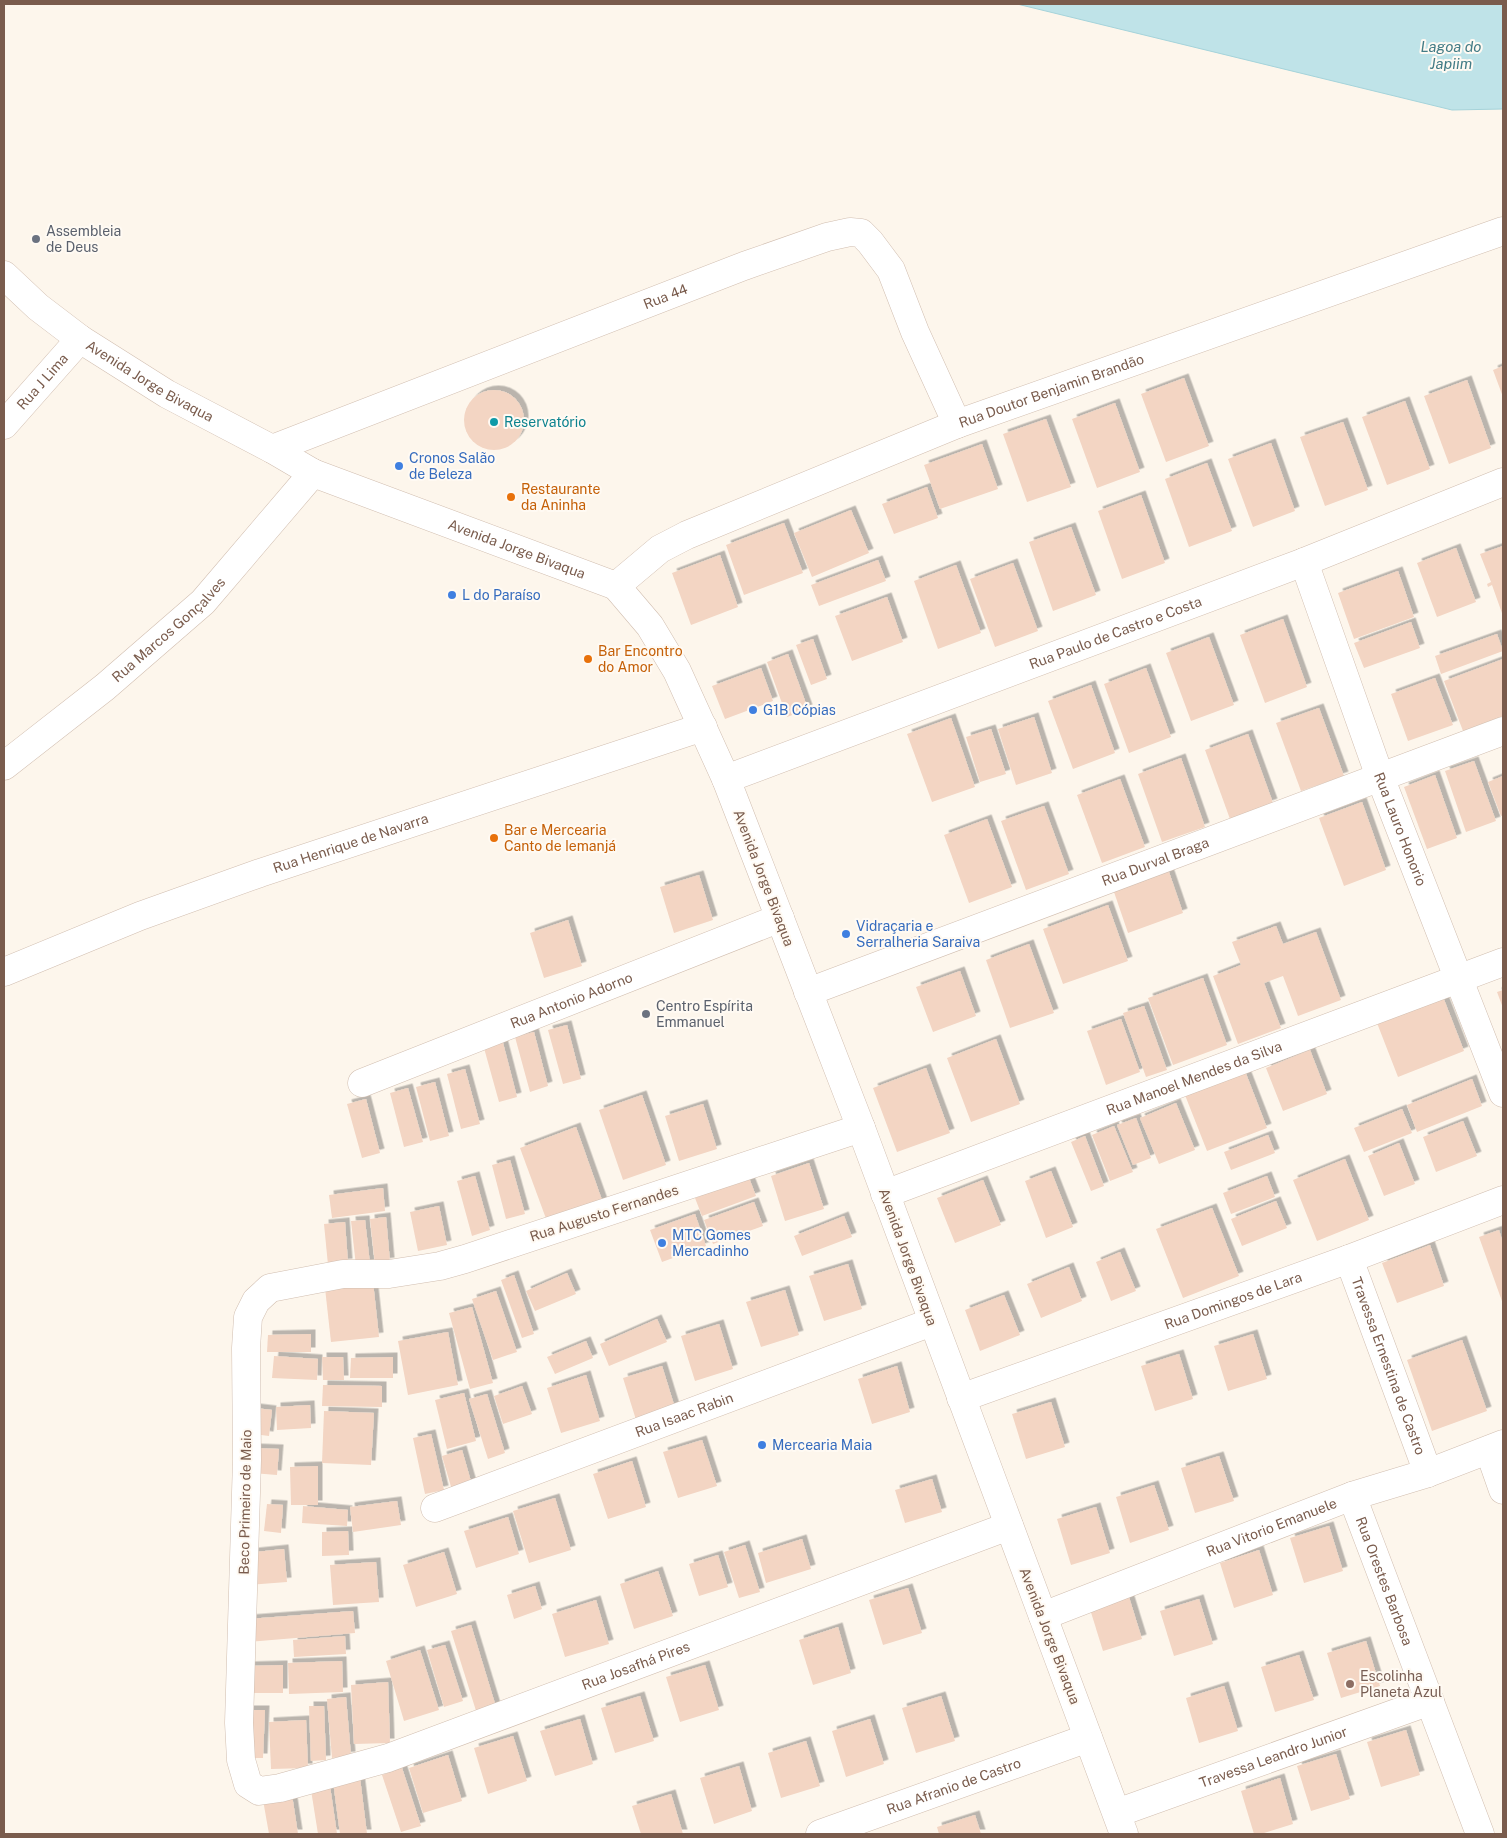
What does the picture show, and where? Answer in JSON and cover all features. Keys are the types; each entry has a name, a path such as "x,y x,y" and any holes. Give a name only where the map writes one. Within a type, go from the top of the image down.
{"street":[{"name":"Rua Doutor Benjamin Brandão","path":"616,586 660,549 687,535 956,424 1503,231"},
{"name":"Rua 44","path":"272,449 735,270 827,237 850,232 861,233 891,270 915,332 956,424"},
{"name":"Avenida Jorge Bivaqua","path":"4,275 38,307 80,339 168,394 313,473 616,586 650,626 677,671 726,779 885,1194 1120,1824"},
{"name":"Rua J Lima","path":"4,425 80,339"},
{"name":"Rua Marcos Gonçalves","path":"4,766 105,687 203,602 313,473"},
{"name":"Rua Paulo de Castro e Costa","path":"726,779 1304,562 1503,482"},
{"name":"Rua Lauro Honorio","path":"1304,562 1380,777 1503,1093"},
{"name":"Rua Henrique de Navarra","path":"4,972 140,916 260,873 703,727"},
{"name":"Rua Durval Braga","path":"808,992 1503,731"},
{"name":"Rua Antonio Adorno","path":"362,1083 780,918"},
{"name":"Rua Manoel Mendes da Silva","path":"885,1194 1503,962"},
{"name":"Rua Augusto Fernandes","path":"343,1274 389,1274 440,1266 466,1259 860,1128"},
{"name":"Rua Domingos de Lara","path":"961,1398 1350,1259 1503,1200"},
{"name":"Travessa Ernestina de Castro","path":"1350,1259 1428,1473"},
{"name":"Beco Primeiro de Maio","path":"259,1791 248,1784 241,1760 239,1723 247,1460 246,1348 248,1317 256,1301 270,1288 343,1274"},
{"name":"Rua Isaac Rabin","path":"435,1508 932,1322"},
{"name":"Rua Vitorio Emanuele","path":"1043,1616 1352,1496 1428,1473 1496,1447"},
{"path":"1496,1447 1503,1490"},
{"name":"Rua Orestes Barbosa","path":"1352,1496 1480,1834"},
{"name":"Rua Josafhá Pires","path":"259,1791 280,1788 388,1758 1009,1526"},
{"name":"Travessa Leandro Junior","path":"1120,1824 1430,1701"},
{"name":"Rua Afranio de Castro","path":"820,1834 1088,1738"}],"water":[{"name":"Lagoa do Japiim","path":"1017,4 1503,4 1503,109 1452,110"}],"building":[{"path":"1503,366 1503,397 1493,370"},
{"path":"1184,378 1209,446 1166,462 1141,394"},
{"path":"1467,380 1491,448 1449,464 1424,396"},
{"name":"Reservatório","path":"488,390 500,390 511,395 519,403 524,414 522,432 511,445 500,450 488,450 477,445 469,437 464,426 464,414 469,403 477,395"},
{"path":"1405,401 1430,469 1387,485 1362,417"},
{"path":"1115,403 1140,472 1097,488 1072,419"},
{"path":"1046,419 1071,487 1027,502 1003,434"},
{"path":"1343,422 1368,490 1325,506 1300,437"},
{"path":"1271,443 1295,511 1253,527 1228,459"},
{"path":"982,444 998,489 940,509 924,465"},
{"path":"1207,463 1232,531 1189,547 1165,479"},
{"path":"927,487 938,518 894,534 882,504"},
{"path":"1141,495 1165,563 1122,579 1098,511"},
{"path":"851,510 869,553 812,577 794,533"},
{"path":"784,523 803,573 744,595 726,545"},
{"path":"1071,527 1096,595 1053,611 1029,542"},
{"path":"1503,546 1503,616 1492,585 1488,587 1487,584 1491,582 1480,554"},
{"path":"1456,548 1476,602 1437,617 1417,563"},
{"path":"720,555 738,607 691,625 672,573"},
{"path":"878,560 886,581 819,606 811,585"},
{"path":"1013,563 1038,631 995,647 970,579"},
{"path":"956,565 981,633 938,649 914,581"},
{"path":"1398,571 1414,617 1354,639 1338,593"},
{"path":"887,597 903,642 852,661 835,616"},
{"path":"1283,619 1307,687 1265,703 1240,635"},
{"path":"1411,622 1420,648 1364,668 1354,643"},
{"path":"1497,634 1503,651 1441,674 1435,656"},
{"path":"1209,637 1234,705 1191,721 1166,653"},
{"path":"813,639 827,679 811,685 796,645"},
{"path":"788,654 808,709 787,717 767,662"},
{"path":"1503,659 1503,716 1463,731 1444,681"},
{"path":"761,668 773,701 725,719 712,686"},
{"path":"1146,668 1171,737 1129,753 1104,684"},
{"path":"1435,678 1453,725 1408,741 1391,694"},
{"path":"1091,685 1115,753 1073,769 1048,701"},
{"path":"1319,708 1344,776 1301,791 1276,723"},
{"path":"1034,717 1052,773 1016,785 998,729"},
{"path":"951,718 975,787 932,802 907,734"},
{"path":"991,729 1006,774 980,782 966,737"},
{"path":"1248,734 1273,803 1230,819 1205,750"},
{"path":"1181,758 1205,827 1162,842 1138,774"},
{"path":"1474,761 1496,821 1466,832 1445,771"},
{"path":"1435,775 1457,838 1427,849 1404,787"},
{"path":"1503,776 1503,815 1501,816 1488,782"},
{"path":"1120,779 1145,847 1102,863 1077,795"},
{"path":"1362,802 1386,870 1344,886 1319,818"},
{"path":"1044,806 1069,874 1026,890 1001,821"},
{"path":"987,819 1012,887 969,903 944,835"},
{"path":"1169,872 1183,913 1128,933 1114,892"},
{"path":"699,875 713,920 674,933 660,887"},
{"path":"1108,905 1128,961 1063,984 1043,929"},
{"path":"568,920 582,966 544,978 530,933"},
{"path":"1276,926 1283,944 1316,932 1341,1000 1298,1016 1283,976 1264,983 1281,1028 1238,1044 1213,976 1241,965 1232,942"},
{"path":"1029,944 1054,1013 1010,1028 986,960"},
{"path":"960,971 976,1016 933,1032 916,987"},
{"path":"1203,978 1227,1045 1173,1065 1148,998"},
{"path":"1503,990 1503,1008 1497,992"},
{"path":"1443,997 1464,1051 1398,1077 1377,1023"},
{"path":"1144,1006 1167,1070 1146,1077 1123,1013"},
{"path":"1121,1019 1140,1072 1106,1085 1087,1031"},
{"path":"567,1025 581,1079 563,1084 548,1030"},
{"path":"534,1032 548,1086 530,1092 515,1037"},
{"path":"996,1039 1020,1104 971,1122 947,1058"},
{"path":"503,1043 517,1097 499,1102 484,1048"},
{"path":"1310,1050 1327,1094 1283,1111 1266,1068"},
{"path":"1243,1066 1267,1128 1207,1151 1183,1090"},
{"path":"926,1068 950,1133 897,1152 873,1088"},
{"path":"465,1069 480,1124 461,1129 447,1074"},
{"path":"1472,1079 1482,1106 1417,1132 1407,1105"},
{"path":"435,1082 449,1136 430,1141 416,1087"},
{"path":"408,1088 423,1142 404,1147 390,1093"},
{"path":"642,1095 666,1165 623,1180 599,1110"},
{"path":"366,1099 380,1153 362,1158 347,1104"},
{"path":"1176,1103 1195,1150 1159,1164 1140,1118"},
{"path":"703,1104 717,1149 679,1161 665,1116"},
{"path":"1402,1109 1412,1133 1364,1152 1354,1128"},
{"path":"1136,1118 1151,1158 1133,1165 1117,1125"},
{"path":"1463,1121 1477,1156 1436,1172 1423,1137"},
{"path":"1114,1126 1133,1172 1110,1181 1092,1135"},
{"path":"576,1127 603,1203 548,1224 520,1148"},
{"path":"1268,1135 1275,1153 1231,1170 1224,1152"},
{"path":"1085,1136 1104,1186 1091,1191 1071,1142"},
{"path":"1399,1143 1415,1184 1384,1196 1368,1156"},
{"path":"1345,1159 1369,1220 1317,1241 1293,1180"},
{"path":"510,1160 525,1214 506,1219 492,1165"},
{"path":"809,1163 824,1209 785,1221 771,1176"},
{"path":"1051,1171 1073,1227 1046,1238 1025,1181"},
{"path":"475,1176 490,1230 472,1236 457,1181"},
{"path":"1267,1176 1275,1197 1231,1214 1223,1193"},
{"path":"749,1178 756,1196 702,1216 695,1198"},
{"path":"983,1180 1001,1225 955,1243 937,1198"},
{"path":"383,1188 385,1211 332,1218 329,1195"},
{"path":"1276,1201 1287,1228 1242,1246 1231,1219"},
{"path":"754,1202 763,1226 713,1244 704,1220"},
{"path":"439,1206 447,1245 418,1251 410,1212"},
{"path":"1212,1208 1239,1276 1183,1298 1156,1229"},
{"path":"695,1214 706,1246 662,1262 650,1230"},
{"path":"844,1216 852,1237 802,1256 794,1236"},
{"path":"386,1217 390,1262 375,1264 370,1219"},
{"path":"365,1220 370,1264 356,1266 351,1221"},
{"path":"345,1222 348,1263 328,1265 324,1224"},
{"path":"1499,1230 1503,1243 1503,1304 1479,1237"},
{"path":"1430,1245 1444,1286 1397,1303 1382,1263"},
{"path":"1120,1252 1136,1291 1111,1301 1096,1262"},
{"path":"848,1264 862,1309 824,1321 809,1276"},
{"path":"1069,1267 1082,1301 1041,1318 1027,1284"},
{"path":"567,1273 576,1294 535,1311 526,1291"},
{"path":"514,1275 534,1334 522,1338 501,1280"},
{"path":"373,1282 379,1337 331,1342 325,1288"},
{"path":"785,1290 799,1335 761,1347 746,1302"},
{"path":"496,1291 517,1352 493,1360 472,1299"},
{"path":"1004,1295 1020,1335 980,1351 965,1310"},
{"path":"472,1307 493,1383 470,1389 449,1313"},
{"path":"657,1319 667,1342 609,1366 600,1344"},
{"path":"719,1324 733,1369 695,1381 681,1336"},
{"path":"448,1332 458,1385 408,1395 398,1341"},
{"path":"311,1334 311,1352 267,1352 268,1335"},
{"path":"1253,1334 1267,1379 1228,1391 1214,1346"},
{"path":"1462,1340 1487,1411 1432,1431 1407,1360"},
{"path":"586,1341 593,1358 555,1374 547,1357"},
{"path":"1179,1354 1193,1399 1155,1411 1141,1366"},
{"path":"274,1356 318,1359 317,1380 272,1378"},
{"path":"322,1357 343,1357 344,1380 323,1380"},
{"path":"393,1357 393,1378 350,1378 351,1358"},
{"path":"662,1366 676,1411 637,1423 623,1378"},
{"path":"897,1366 910,1412 872,1424 858,1379"},
{"path":"586,1375 600,1421 561,1433 547,1388"},
{"path":"323,1385 382,1386 382,1407 322,1406"},
{"path":"522,1386 532,1414 503,1424 494,1396"},
{"path":"464,1393 476,1441 447,1449 435,1400"},
{"path":"487,1394 505,1453 488,1459 469,1399"},
{"path":"1051,1402 1065,1447 1026,1459 1012,1414"},
{"path":"310,1405 311,1428 277,1430 276,1407"},
{"path":"255,1408 272,1410 269,1436 253,1434"},
{"path":"324,1411 374,1413 371,1465 322,1463"},
{"path":"431,1434 444,1490 425,1494 413,1438"},
{"path":"702,1440 717,1486 678,1498 663,1452"},
{"path":"253,1448 279,1449 277,1475 252,1473"},
{"path":"462,1450 472,1485 452,1490 442,1456"},
{"path":"1219,1456 1234,1501 1195,1513 1181,1468"},
{"path":"632,1461 646,1507 608,1519 593,1474"},
{"path":"318,1466 318,1505 291,1505 290,1467"},
{"path":"932,1479 942,1512 905,1523 895,1490"},
{"path":"1154,1485 1169,1530 1130,1543 1116,1497"},
{"path":"555,1498 571,1550 529,1563 513,1511"},
{"path":"397,1501 401,1525 353,1532 350,1507"},
{"path":"267,1504 283,1505 281,1533 264,1531"},
{"path":"303,1506 348,1510 347,1526 302,1523"},
{"path":"1096,1507 1110,1553 1071,1565 1057,1519"},
{"path":"508,1517 519,1554 476,1568 464,1531"},
{"path":"1329,1526 1343,1571 1304,1583 1290,1538"},
{"path":"348,1531 349,1555 322,1556 322,1532"},
{"path":"802,1539 811,1569 766,1583 758,1553"},
{"path":"745,1545 760,1592 739,1598 724,1552"},
{"path":"284,1549 287,1582 248,1585 246,1553"},
{"path":"1259,1550 1273,1595 1234,1608 1220,1563"},
{"path":"444,1552 457,1594 416,1607 403,1565"},
{"path":"718,1555 728,1587 699,1596 689,1564"},
{"path":"376,1562 379,1602 333,1605 330,1565"},
{"path":"658,1571 673,1616 634,1629 620,1584"},
{"path":"535,1586 542,1609 514,1619 507,1595"},
{"path":"908,1588 922,1633 883,1645 869,1600"},
{"path":"1128,1594 1142,1639 1103,1651 1089,1606"},
{"path":"1199,1599 1213,1644 1174,1656 1160,1611"},
{"path":"596,1600 609,1644 565,1657 552,1614"},
{"path":"353,1611 355,1633 248,1642 247,1619"},
{"path":"471,1625 496,1707 477,1714 451,1631"},
{"path":"838,1627 851,1673 813,1685 799,1640"},
{"path":"345,1636 346,1654 294,1657 293,1640"},
{"path":"1366,1641 1380,1686 1341,1698 1327,1653"},
{"path":"445,1645 463,1701 444,1707 427,1650"},
{"path":"420,1650 439,1710 404,1721 386,1661"},
{"path":"1299,1655 1314,1700 1275,1712 1261,1667"},
{"path":"342,1661 343,1692 289,1694 288,1663"},
{"path":"283,1665 283,1693 243,1693 244,1666"},
{"path":"705,1665 719,1710 680,1722 666,1677"},
{"path":"388,1682 390,1743 354,1744 351,1685"},
{"path":"1224,1686 1238,1731 1199,1743 1186,1698"},
{"path":"640,1696 654,1741 615,1753 601,1708"},
{"path":"941,1696 955,1741 916,1753 902,1708"},
{"path":"346,1697 351,1756 332,1758 327,1699"},
{"path":"309,1706 324,1706 326,1760 311,1761"},
{"path":"248,1710 265,1710 263,1758 246,1758"},
{"path":"580,1719 593,1764 555,1776 540,1731"},
{"path":"870,1719 884,1764 846,1777 832,1731"},
{"path":"306,1720 308,1768 271,1769 269,1722"},
{"path":"1406,1730 1420,1775 1381,1787 1367,1742"},
{"path":"513,1736 527,1781 488,1794 474,1748"},
{"path":"806,1741 820,1786 781,1798 768,1753"},
{"path":"1336,1754 1350,1799 1311,1811 1297,1766"},
{"path":"448,1755 462,1801 423,1813 409,1768"},
{"path":"739,1766 752,1811 714,1824 700,1778"},
{"path":"402,1768 421,1826 401,1832 382,1775"},
{"path":"360,1778 367,1834 340,1834 333,1781"},
{"path":"1280,1778 1293,1824 1261,1834 1254,1834 1241,1791"},
{"path":"330,1786 337,1834 318,1834 311,1790"},
{"path":"671,1794 683,1834 641,1834 632,1806"},
{"path":"292,1795 298,1834 269,1834 263,1800"},
{"path":"975,1815 981,1834 939,1834 937,1827"}],"place":[{"name":"Assembleia de Deus","path":"36,239"},
{"name":"Reservatório","path":"494,422"},
{"name":"Cronos Salão de Beleza","path":"399,466"},
{"name":"Restaurante da Aninha","path":"511,497"},
{"name":"L do Paraíso","path":"452,595"},
{"name":"Bar Encontro do Amor","path":"588,659"},
{"name":"G1B Cópias","path":"753,710"},
{"name":"Bar e Mercearia Canto de Iemanjá","path":"494,838"},
{"name":"Vidraçaria e Serralheria Saraiva","path":"846,934"},
{"name":"Centro Espírita Emmanuel","path":"646,1014"},
{"name":"MTC Gomes Mercadinho","path":"662,1243"},
{"name":"Mercearia Maia","path":"762,1445"},
{"name":"Escolinha Planeta Azul","path":"1350,1684"}]}
